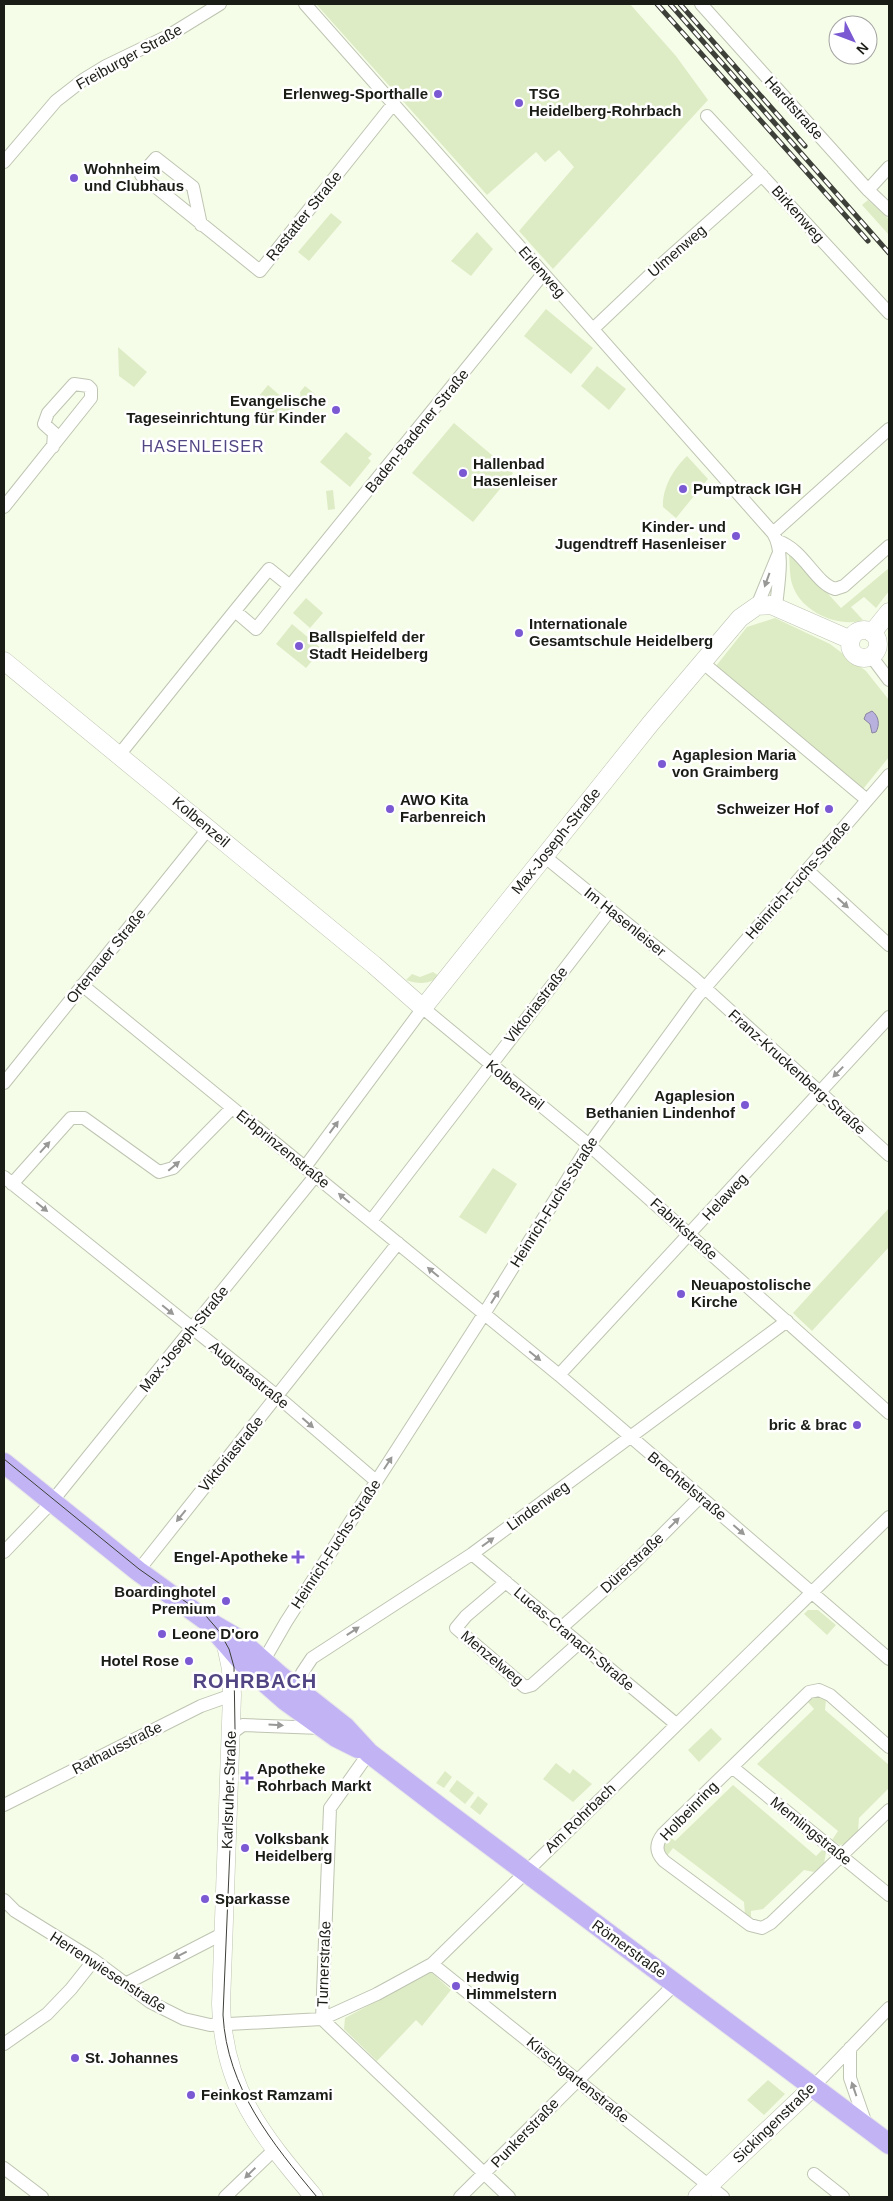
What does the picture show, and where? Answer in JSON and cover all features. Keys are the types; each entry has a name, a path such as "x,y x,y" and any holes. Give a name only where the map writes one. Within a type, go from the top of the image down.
{"main road":[{"name":"Karlsruher Straße","path":"4,1463 138,1571 207,1621 226,1645"},
{"name":"Römerstraße","path":"207,1621 238,1639 263,1662 345,1727 369,1753 524,1872 889,2144"},
{"name":"Römerstraße","path":"226,1645 260,1679 336,1738 369,1753"}],"street":[{"name":"Freiburger Straße","path":"4,162 56,101 83,80 106,66 168,36 220,4"},
{"name":"Erlenweg","path":"305,4 776,537 794,548 827,585 840,589 889,546"},
{"name":"Hardtstraße","path":"701,4 868,190 889,210"},
{"name":"Rastatter Straße","path":"201,224 192,187 156,158 141,175 201,224 260,271 394,103"},
{"name":"Birkenweg","path":"707,116 889,313"},
{"path":"868,190 889,167"},
{"name":"Ulmenweg","path":"593,329 646,278 762,176"},
{"name":"Baden-Badener Straße","path":"234,611 256,629 543,274"},
{"path":"4,508 53,448 91,398 91,390 88,386 74,384 48,413 44,424 54,433 53,448"},
{"path":"776,607 780,575 776,537 889,429"},
{"path":"778,555 757,606 776,607 851,640"},
{"path":"119,755 269,569 290,586"},
{"name":"Max-Joseph-Straße","path":"305,1167 446,978 544,856 736,621 757,606"},
{"path":"872,633 889,612"},
{"path":"871,656 857,656 851,649 851,640 860,631 872,633"},
{"path":"871,656 878,645 872,633"},
{"path":"871,656 889,680"},
{"name":"Kolbenzeil","path":"4,661 397,984 423,1008 589,1145"},
{"path":"702,662 867,800"},
{"name":"Heinrich-Fuchs-Straße","path":"263,1662 281,1629 484,1314 589,1145 675,1025 705,988 889,775"},
{"name":"Ortenauer Straße","path":"4,1084 208,829"},
{"name":"Im Hasenleiser","path":"544,856 705,988"},
{"path":"807,870 889,945"},
{"name":"Viktoriastraße","path":"371,1221 610,910"},
{"path":"397,984 426,987 446,978"},
{"name":"Erbprinzenstraße","path":"82,985 484,1314"},
{"name":"Franz-Kruckenberg-Straße","path":"705,988 889,1155"},
{"name":"Helaweg","path":"558,1375 690,1235 889,1017"},
{"path":"8,1180 71,1118 84,1118 159,1172 167,1172 232,1108"},
{"name":"Fabrikstraße","path":"589,1145 889,1413"},
{"name":"Max-Joseph-Straße","path":"4,1552 52,1502 316,1176"},
{"name":"Augustastraße","path":"8,1180 277,1396 376,1481"},
{"name":"Viktoriastraße","path":"138,1571 398,1243"},
{"name":"Brechtelstraße","path":"484,1314 558,1375 889,1659"},
{"name":"Lindenweg","path":"301,1692 302,1673 312,1658 472,1554 787,1321"},
{"name":"Dürerstraße","path":"561,1628 632,1565 700,1497"},
{"name":"Am Rohrbach","path":"221,2026 322,2019 377,1994 432,1964 889,1517"},
{"name":"Lucas-Cranach-Straße","path":"472,1554 676,1724"},
{"name":"Menzelweg","path":"506,1582 466,1616 456,1628 525,1687 532,1685 579,1643"},
{"name":"Karlsruher Straße","path":"226,1645 231,1669 232,1696 221,2026 226,2059 248,2108 275,2149 314,2197"},
{"name":"Holbeinring","path":"889,1747 830,1695 819,1690 814,1691 803,1698 662,1834 657,1847 664,1861 757,1929 771,1924 889,1810"},
{"name":"Rathausstraße","path":"4,1805 201,1706 232,1696"},
{"path":"232,1733 243,1725 324,1728"},
{"name":"Turnerstraße","path":"369,1753 330,1808 322,2019 510,2197"},
{"name":"Memlingstraße","path":"732,1767 889,1895"},
{"name":"Herrenwiesenstraße","path":"4,1900 32,1922 94,1960 127,1983 150,2002 184,2019 221,2026"},
{"path":"127,1983 224,1933"},
{"path":"4,2044 47,2014 71,1989 94,1960"},
{"name":"Kirschgartenstraße","path":"432,1964 577,2080 703,2191 724,2197"},
{"name":"Punkerstraße","path":"460,2197 676,1984"},
{"name":"Sickingenstraße","path":"703,2191 813,2087 889,2008"},
{"path":"850,2048 850,2078 868,2128"},
{"path":"225,2197 275,2149"},
{"path":"4,2168 42,2197"},
{"path":"814,2174 843,2197"}],"green space":[{"name":"TSG Heidelberg-Rohrbach","path":"316,4 630,4 676,56 708,100 553,269 519,231 574,167 559,150 545,162 536,152 487,195"},
{"path":"868,200 889,219 889,235 862,205"},
{"path":"331,213 342,222 309,261 298,252"},
{"path":"477,232 493,249 471,276 451,261"},
{"path":"546,309 593,348 571,374 524,336"},
{"path":"118,347 147,372 134,387 119,376"},
{"path":"597,366 626,389 609,410 581,386"},
{"path":"268,385 294,408 280,423 255,401"},
{"path":"305,386 315,394 310,400 301,400 300,392"},
{"name":"Hallenbad Hasenleiser","path":"454,423 513,473 473,522 412,473"},
{"path":"346,432 372,454 368,458 371,461 350,487 320,462"},
{"name":"Pumptrack IGH","path":"687,456 708,479 676,518 663,507 664,493 678,466"},
{"path":"333,490 335,509 328,510 326,491"},
{"path":"792,554 841,608 889,568 889,591 876,608 864,597 851,607 863,620 844,622 834,620 814,611 799,598 791,581 789,555"},
{"path":"306,598 323,613 310,628 293,613"},
{"path":"775,618 830,644 866,671 889,700 889,757 863,789 716,666 747,627"},
{"name":"Ballspielfeld der Stadt Heidelberg","path":"292,624 322,649 306,668 276,644"},
{"path":"433,972 439,976 432,981 419,983 406,980 412,974 420,977"},
{"path":"493,1168 517,1184 486,1234 459,1217"},
{"path":"889,1208 889,1247 812,1331 793,1313"},
{"path":"808,1610 818,1610 836,1625 827,1635 804,1614"},
{"path":"814,1695 826,1700 825,1710 889,1765 889,1788 859,1818 858,1832 845,1844 840,1845 832,1840 838,1831 757,1764 814,1709 807,1701"},
{"path":"711,1728 722,1739 699,1762 688,1750"},
{"path":"556,1763 570,1774 573,1769 592,1784 573,1802 543,1779"},
{"path":"445,1771 452,1777 444,1788 436,1783"},
{"path":"457,1780 474,1793 465,1804 449,1791"},
{"path":"733,1785 816,1856 823,1849 826,1852 824,1864 814,1872 804,1870 763,1909 751,1911 751,1919 745,1915 744,1902 673,1848 667,1856 663,1853 663,1840 668,1835 675,1841"},
{"path":"478,1796 488,1804 480,1815 470,1807"},
{"path":"431,1972 451,1990 422,2026 416,2020 377,2061 344,2029 345,2018"},
{"path":"768,2080 785,2094 764,2115 747,2100"}],"shaded area":[{"path":"872,711 876,715 878,724 876,732 872,733 870,724 864,719 866,714"}],"tram line":[{"path":"4,1459 139,1569 206,1616 219,1631 229,1649 234,1667 235,1729 223,2015 226,2042 233,2067 255,2113 284,2156 317,2197"}],"railway":[{"path":"657,4 868,241"},
{"path":"670,4 889,253"},
{"path":"680,4 805,146"}],"place":[{"name":"Erlenweg-Sporthalle","path":"438,94"},
{"name":"TSG Heidelberg-Rohrbach","path":"519,103"},
{"name":"Wohnheim und Clubhaus","path":"74,178"},
{"name":"Evangelische Tageseinrichtung für Kinder","path":"336,410"},
{"name":"Hallenbad Hasenleiser","path":"463,473"},
{"name":"Pumptrack IGH","path":"683,489"},
{"name":"Kinder- und Jugendtreff Hasenleiser","path":"736,536"},
{"name":"Internationale Gesamtschule Heidelberg","path":"519,633"},
{"name":"Ballspielfeld der Stadt Heidelberg","path":"299,646"},
{"name":"Agaplesion Maria von Graimberg","path":"662,764"},
{"name":"AWO Kita Farbenreich","path":"390,809"},
{"name":"Schweizer Hof","path":"829,809"},
{"name":"Agaplesion Bethanien Lindenhof","path":"745,1105"},
{"name":"Neuapostolische Kirche","path":"681,1294"},
{"name":"bric & brac","path":"857,1425"},
{"name":"Engel-Apotheke","path":"298,1557"},
{"name":"Boardinghotel Premium","path":"226,1601"},
{"name":"Leone D'oro","path":"162,1634"},
{"name":"Hotel Rose","path":"189,1661"},
{"name":"Apotheke Rohrbach Markt","path":"247,1778"},
{"name":"Volksbank Heidelberg","path":"245,1848"},
{"name":"Sparkasse","path":"205,1899"},
{"name":"Hedwig Himmelstern","path":"456,1986"},
{"name":"St. Johannes","path":"75,2058"},
{"name":"Feinkost Ramzami","path":"191,2095"}],"district":[{"name":"HASENLEISER","path":"203,446"},
{"name":"ROHRBACH","path":"255,1681"}]}
